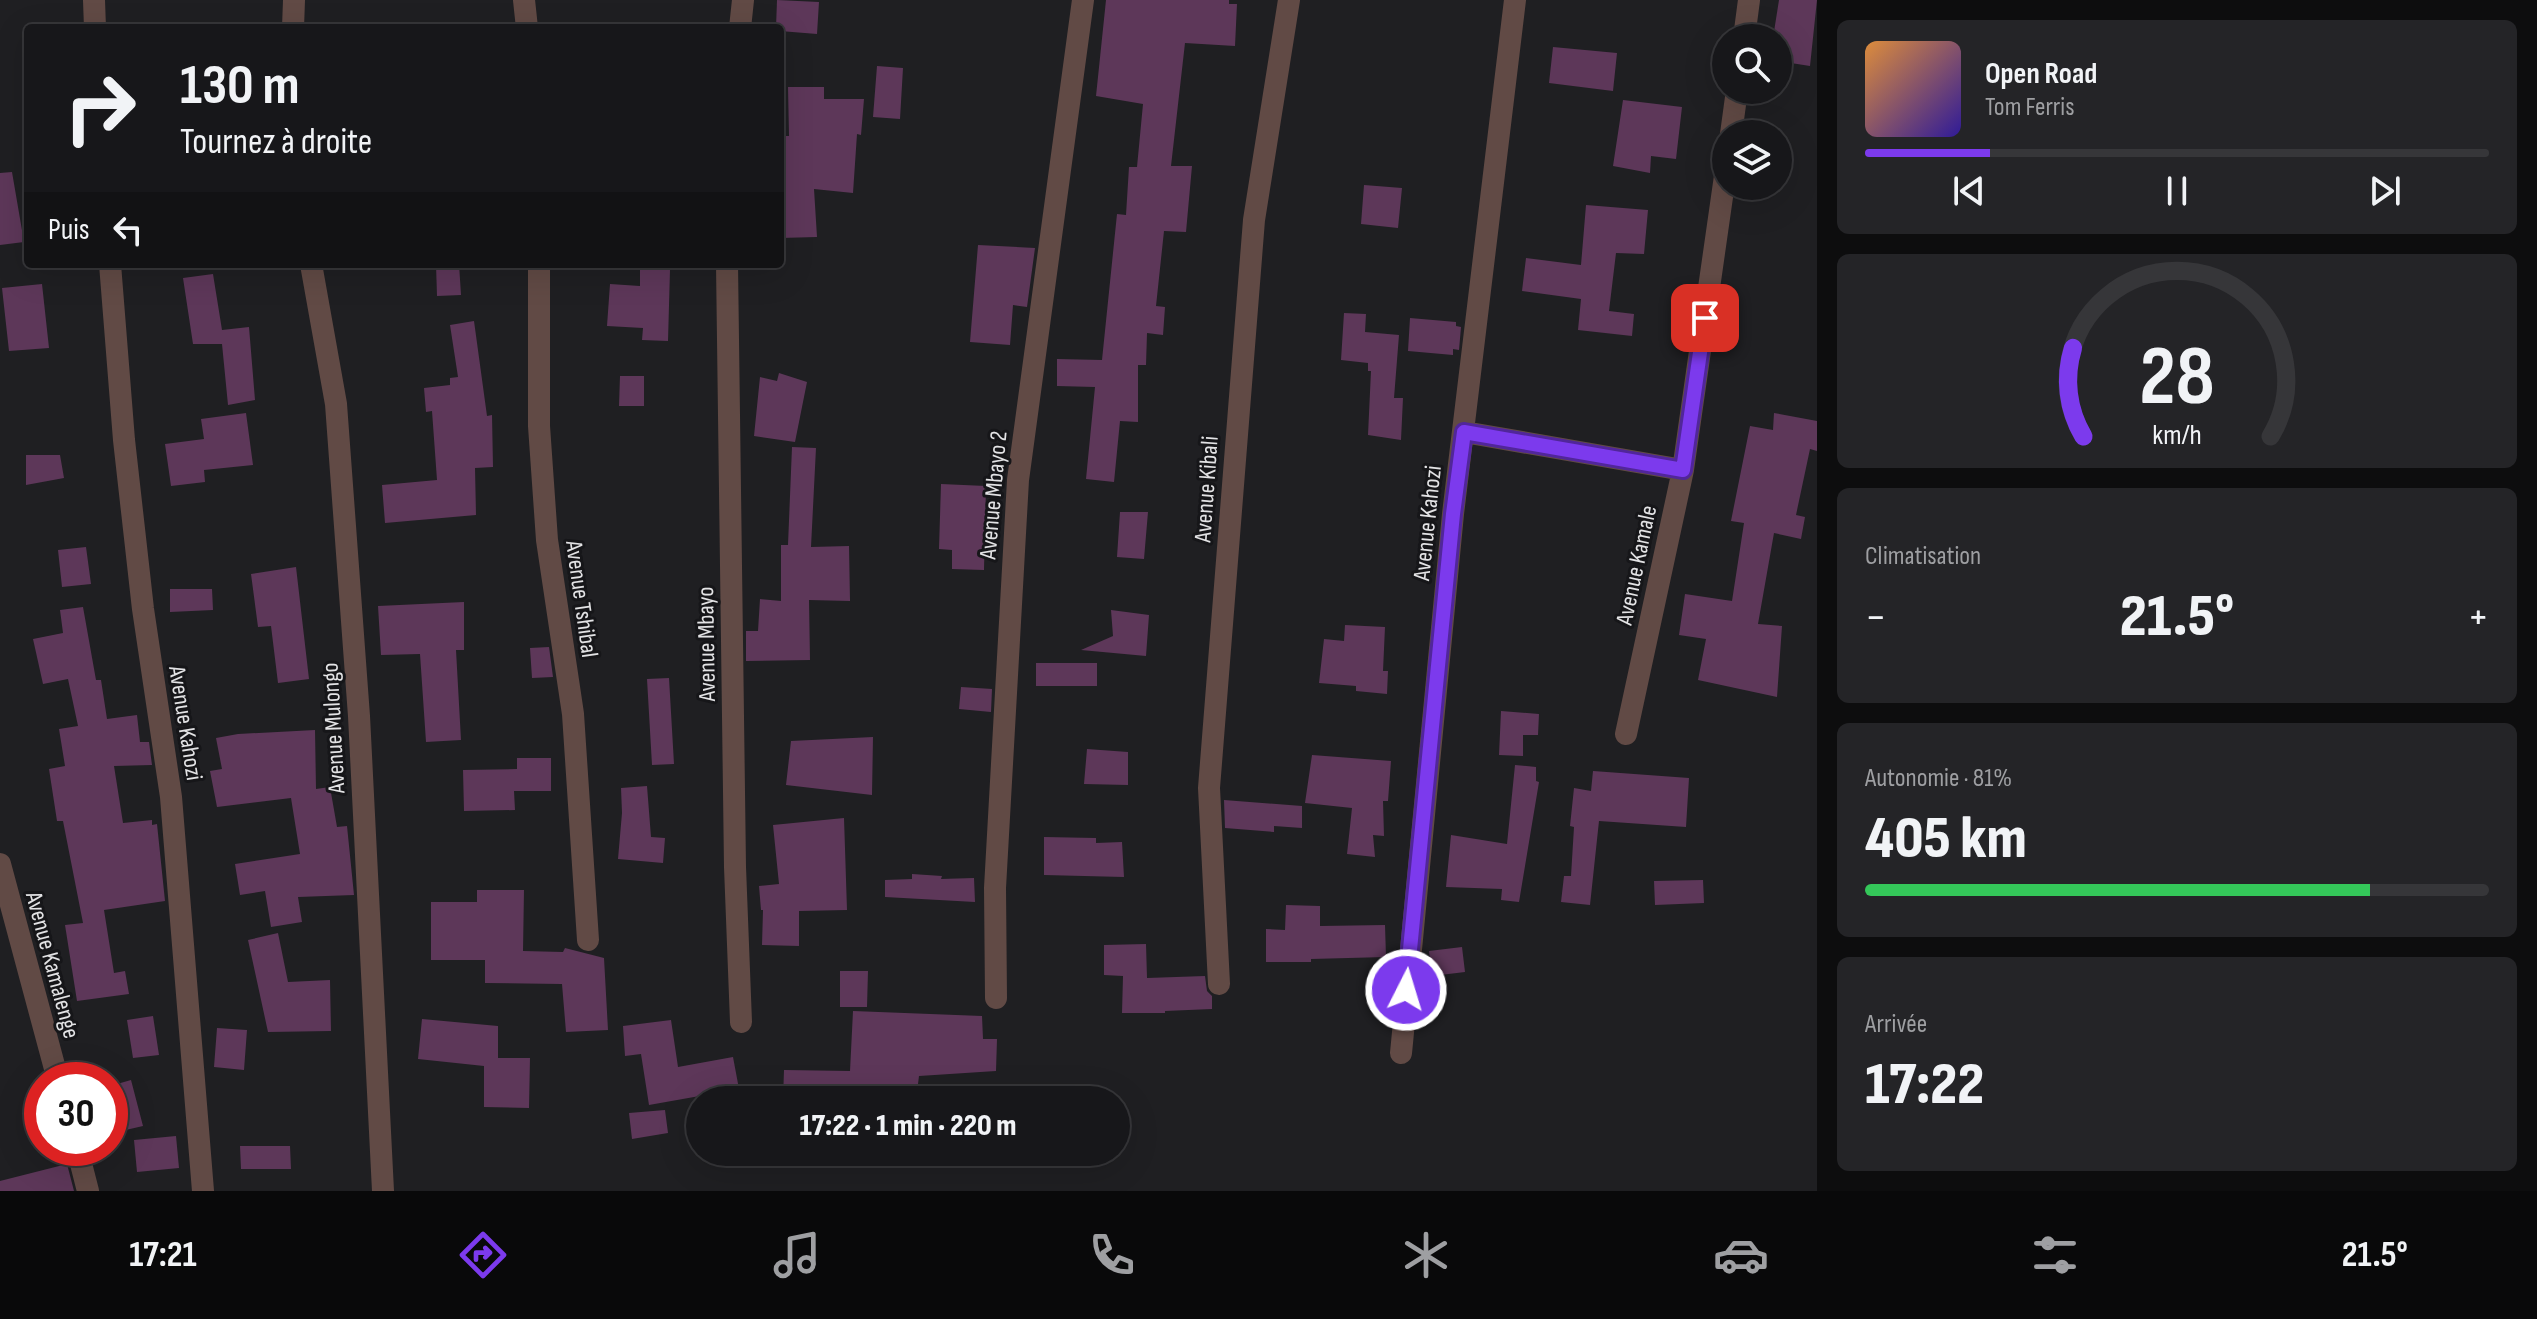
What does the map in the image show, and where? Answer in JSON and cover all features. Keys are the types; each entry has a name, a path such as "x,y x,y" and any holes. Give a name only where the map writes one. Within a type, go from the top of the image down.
{"street":[{"path":"94,0 95,24"},
{"path":"293,24 294,0"},
{"path":"524,0 527,24"},
{"path":"740,24 743,0"},
{"name":"Avenue Mbayo 2","path":"996,998 995,888 1018,480 1083,0"},
{"name":"Avenue Kibali","path":"1219,984 1209,788 1254,220 1289,0"},
{"name":"Avenue Kahozi","path":"1401,1053 1432,725 1515,0"},
{"path":"1746,24 1749,0"},
{"name":"Avenue Kamale","path":"1626,734 1683,470 1722,200"},
{"name":"Avenue Kahozi","path":"110,268 124,440 143,609 171,797 203,1191"},
{"name":"Avenue Mulongo","path":"312,268 336,404 359,716 383,1191"},
{"name":"Avenue Tshibal","path":"539,268 539,426 547,540 573,714 588,940"},
{"name":"Avenue Mbayo","path":"727,268 735,867 741,1022"},
{"path":"1464,432 1683,470"},
{"name":"Avenue Kamalenge","path":"0,864 53,1062"},
{"path":"82,1166 88,1191"}],"building":[{"path":"777,0 819,2 817,34 784,31 784,24 776,24"},
{"path":"1106,0 1229,0 1229,4 1237,4 1235,46 1185,43 1171,166 1192,166 1186,232 1164,231 1156,306 1165,307 1163,335 1147,333 1146,365 1138,365 1138,422 1120,421 1114,482 1086,479 1095,387 1057,386 1057,359 1102,360 1117,214 1126,215 1129,167 1137,167 1143,104 1096,96"},
{"path":"1779,0 1817,0 1810,66 1792,63 1792,24 1775,24"},
{"path":"1553,47 1617,53 1613,91 1549,83"},
{"path":"877,66 903,68 900,119 873,117"},
{"path":"788,87 824,87 824,99 864,99 861,135 857,134 853,193 814,189 817,237 784,238 784,136 789,136"},
{"path":"1623,100 1682,107 1676,159 1651,156 1650,173 1613,166"},
{"path":"12,172 24,242 0,245 0,173"},
{"path":"1364,185 1402,188 1398,228 1361,224"},
{"path":"1586,205 1648,210 1644,254 1616,253 1609,311 1634,314 1632,336 1578,330 1581,299 1522,291 1526,258 1581,265"},
{"path":"978,245 1035,248 1027,307 1013,305 1010,345 970,342"},
{"path":"436,268 459,268 461,295 437,296"},
{"path":"640,270 670,270 668,341 642,340 643,328 607,326 610,284 640,286"},
{"path":"213,274 222,330 249,327 255,400 228,405 222,344 193,344 183,278"},
{"path":"42,284 49,348 9,351 2,288"},
{"path":"1344,313 1366,314 1365,332 1399,335 1394,398 1403,398 1401,440 1368,435 1371,371 1368,371 1368,363 1341,360"},
{"path":"1410,318 1456,322 1456,326 1461,327 1459,350 1453,349 1453,355 1408,351"},
{"path":"474,321 487,416 492,415 493,467 475,468 476,515 385,523 382,485 437,480 432,411 426,412 424,388 450,385 450,378 458,377 450,325"},
{"path":"779,373 807,382 795,442 754,436 760,377 777,381"},
{"path":"620,376 644,376 644,406 619,406"},
{"path":"246,413 253,465 204,470 205,482 171,486 165,444 204,439 201,419"},
{"path":"1774,413 1817,421 1817,451 1810,449 1796,515 1805,517 1801,539 1774,533 1758,624 1782,626 1777,697 1698,680 1706,639 1679,635 1685,594 1732,601 1744,523 1731,521 1750,426 1773,430"},
{"path":"792,447 816,448 811,547 849,546 850,601 809,600 810,660 746,661 746,631 758,631 760,599 781,601 781,545 788,545"},
{"path":"26,455 60,455 64,478 26,485"},
{"path":"941,484 986,486 984,570 952,569 952,550 939,549"},
{"path":"1120,512 1148,512 1144,559 1117,557"},
{"path":"86,547 91,584 62,587 58,550"},
{"path":"296,567 309,679 278,683 271,626 258,627 251,574"},
{"path":"170,589 212,589 213,610 170,612"},
{"path":"464,602 464,650 456,650 461,740 426,742 420,654 381,655 378,606"},
{"path":"83,607 96,680 101,680 107,719 137,715 140,742 149,742 152,765 114,766 123,823 152,820 152,825 157,824 165,901 104,910 114,973 125,971 129,994 77,1001 65,925 83,923 63,821 57,821 49,769 65,766 59,729 78,726 68,679 43,684 33,639 63,633 60,610"},
{"path":"1111,610 1149,615 1146,656 1081,650 1113,636"},
{"path":"1345,625 1385,627 1383,671 1388,671 1387,694 1356,691 1356,686 1319,683 1324,639 1344,641"},
{"path":"549,647 553,677 532,678 530,648"},
{"path":"1036,663 1097,663 1097,686 1036,686"},
{"path":"669,678 674,764 652,765 647,679"},
{"path":"961,687 992,689 991,712 959,709"},
{"path":"1501,711 1539,714 1538,735 1523,735 1523,756 1499,755"},
{"path":"315,730 316,789 330,787 337,827 347,826 354,895 298,897 302,922 271,927 265,891 240,895 235,864 300,854 291,798 217,807 210,771 222,769 216,738"},
{"path":"873,737 872,795 786,785 791,741"},
{"path":"1087,749 1128,752 1128,785 1084,784"},
{"path":"1312,755 1391,761 1388,801 1383,801 1384,836 1373,835 1375,857 1347,854 1352,808 1305,803"},
{"path":"517,758 551,758 551,791 514,791 515,810 464,811 463,770 517,769"},
{"path":"1515,765 1536,767 1536,781 1539,782 1519,902 1501,900 1502,889 1446,887 1451,835 1507,844"},
{"path":"1593,771 1689,778 1686,827 1599,821 1590,905 1561,902 1564,876 1571,876 1574,827 1570,826 1574,788 1591,791"},
{"path":"647,786 651,837 665,838 663,863 618,859 621,788"},
{"path":"1224,800 1302,806 1302,828 1274,826 1274,832 1225,828"},
{"path":"844,818 847,910 799,911 799,946 762,945 763,910 759,886 779,884 773,825"},
{"path":"1044,837 1096,838 1096,843 1122,842 1124,877 1044,875"},
{"path":"912,874 942,876 941,879 974,878 975,902 885,897 885,880 912,879"},
{"path":"1703,880 1704,903 1655,905 1654,881"},
{"path":"477,890 524,890 523,951 563,952 565,948 604,958 608,1030 566,1032 562,984 485,983 485,960 431,960 431,902 477,902"},
{"path":"1286,905 1320,906 1320,926 1385,925 1386,957 1266,962 1266,929 1285,930"},
{"path":"278,933 288,982 330,980 331,1031 268,1032 248,940"},
{"path":"1146,944 1147,978 1205,976 1207,991 1212,996 1212,1009 1122,1013 1123,976 1104,975 1104,945"},
{"path":"1462,947 1465,972 1432,976 1429,951"},
{"path":"840,971 868,971 867,1007 840,1007"},
{"path":"853,1011 982,1016 983,1039 997,1039 996,1071 919,1076 918,1086 783,1086 784,1070 850,1071"},
{"path":"153,1016 159,1055 133,1058 127,1020"},
{"path":"422,1019 498,1026 498,1058 530,1058 529,1108 484,1107 484,1066 418,1059"},
{"path":"671,1020 678,1067 733,1057 738,1086 686,1086 686,1098 649,1105 641,1054 625,1056 623,1026"},
{"path":"217,1028 247,1030 244,1070 214,1067"},
{"path":"131,1080 143,1126 128,1129 128,1081"},
{"path":"665,1110 668,1133 632,1139 629,1113"},
{"path":"176,1136 179,1168 137,1172 134,1140"},
{"path":"240,1146 290,1146 291,1169 241,1169"},
{"path":"68,1166 74,1191 0,1191 0,1181"}],"route":[{"path":"1406,990 1453,514 1464,432 1683,470 1705,318"}]}
